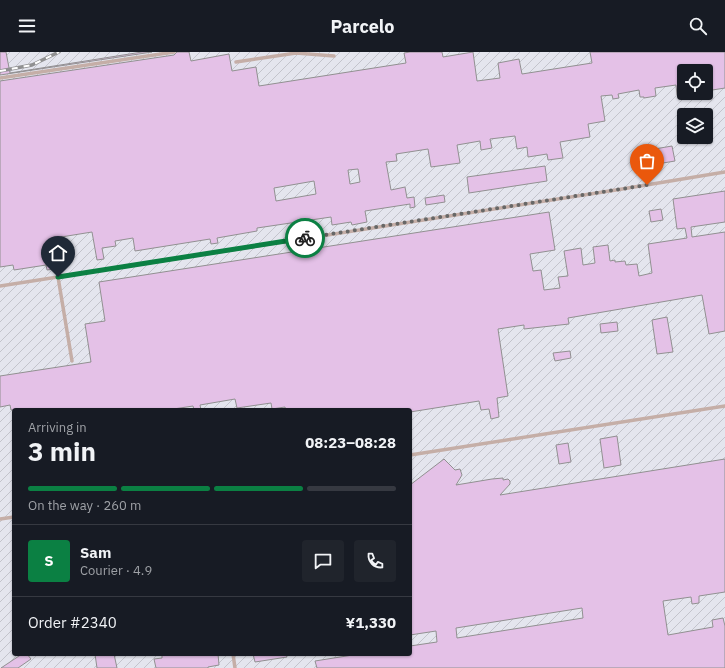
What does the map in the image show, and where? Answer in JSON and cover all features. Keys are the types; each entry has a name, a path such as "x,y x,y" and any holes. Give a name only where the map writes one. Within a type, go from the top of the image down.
{"lane":[{"path":"0,78 174,52"},
{"path":"236,62 296,53 334,56"},
{"path":"0,286 725,172"},
{"path":"58,277 72,361"},
{"path":"412,455 725,406"},
{"path":"0,519 12,517"},
{"path":"233,656 235,668"}],"shaded area":[{"path":"0,52 725,52 725,668 0,668"}],"building":[{"path":"0,52 6,52 10,73 142,52 152,52 0,75"},
{"path":"177,52 189,52 191,61 229,54 232,71 256,67 259,86 406,63 404,53 410,52 442,52 443,57 473,52 477,81 500,78 498,63 519,59 522,74 592,63 590,52 725,52 725,88 713,90 713,64 677,64 677,95 676,85 655,88 656,96 644,98 640,97 639,90 618,94 619,98 613,99 612,95 601,96 605,121 588,124 590,137 560,142 563,158 548,160 547,154 528,157 527,147 517,149 515,136 490,139 492,148 481,150 480,141 457,145 460,163 431,167 428,149 396,154 397,161 386,162 391,190 405,187 407,198 414,197 415,207 410,208 410,204 365,211 367,222 352,225 351,222 332,225 331,217 257,228 257,231 217,238 218,243 211,244 210,239 135,251 133,238 115,241 116,246 102,248 104,259 97,260 92,232 61,237 66,267 47,270 46,265 14,270 13,265 0,267 0,81 174,55","holes":["358,169 360,182 350,184 348,170","314,181 316,194 276,201 274,188"]},
{"path":"672,146 675,161 645,166 643,151"},
{"path":"545,166 547,181 469,193 467,177"},
{"path":"725,191 725,222 691,227 692,237 725,232 725,331 709,334 702,295 568,318 569,324 524,329 524,325 498,329 508,396 497,398 499,417 491,419 489,409 481,410 479,401 412,412 412,408 272,408 271,403 237,408 235,399 200,405 201,408 194,408 193,406 180,408 12,408 11,410 10,405 0,407 0,376 91,362 85,324 105,321 99,282 549,212 555,250 530,254 533,271 541,270 544,290 560,288 558,277 568,276 564,251 581,248 583,265 595,263 593,247 608,245 610,261 625,261 626,265 637,264 639,276 652,273 648,244 687,238 685,228 677,229 673,199"},
{"path":"444,195 445,202 426,205 425,198"},
{"path":"661,209 663,220 651,222 649,211"},
{"path":"667,317 673,352 657,354 652,320"},
{"path":"617,322 618,331 601,333 600,324"},
{"path":"570,351 571,358 555,361 553,353"},
{"path":"617,436 621,465 604,468 600,439"},
{"path":"568,443 571,462 559,464 556,445"},
{"path":"444,459 455,470 460,469 462,475 456,485 492,479 508,479 510,484 500,495 725,459 725,592 699,596 699,603 692,604 691,597 663,601 668,635 713,627 712,620 723,618 725,626 725,668 317,668 315,661 346,656 412,656 412,646 437,642 436,631 412,635 412,483","holes":["582,608 583,618 457,638 456,628"]},
{"path":"19,656 29,656 31,659 18,668 1,668"},
{"path":"95,656 114,656 117,668 97,668"},
{"path":"162,656 218,656 219,665 208,668 156,668 154,659 162,658"},
{"path":"254,656 287,657 255,662"}],"railway":[{"path":"0,71 32,65 59,52"}],"way so far":[{"path":"305,238 647,185"}],"route":[{"path":"58,277 305,238"}]}
